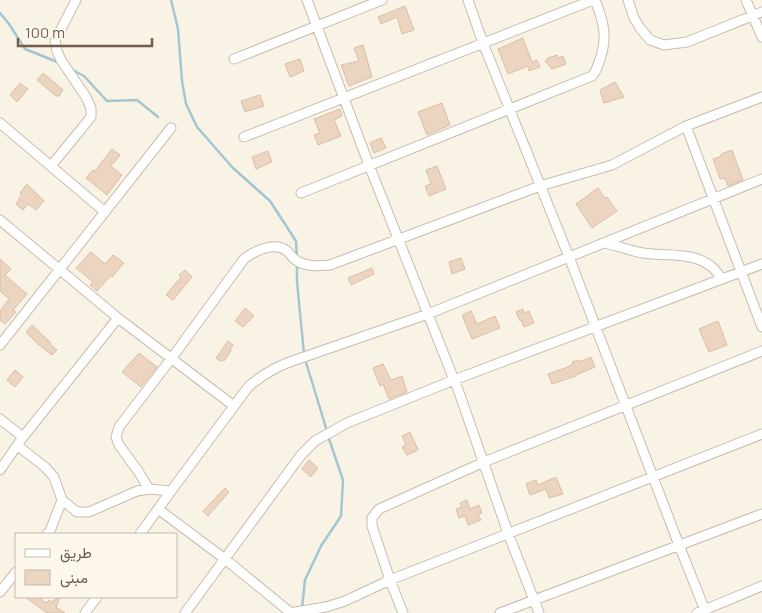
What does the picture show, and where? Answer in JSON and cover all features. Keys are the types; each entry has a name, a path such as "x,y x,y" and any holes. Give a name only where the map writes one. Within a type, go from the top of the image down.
{"street":[{"path":"52,166 91,117 92,108 56,51 55,42 76,0"},
{"path":"307,0 369,165 454,380 508,533 539,613"},
{"path":"234,59 382,0"},
{"path":"468,0 483,43 626,405 703,612 762,586"},
{"path":"244,137 594,0 601,14 604,30 604,49 595,73 592,76 301,193"},
{"path":"628,0 634,18 640,28 650,40 664,45 687,42 758,14"},
{"path":"746,0 758,14 762,37"},
{"path":"149,489 119,445 116,437 119,427 244,260 257,251 275,246 286,250 297,261 312,266 330,265 540,186 612,165 686,126 762,97"},
{"path":"0,123 105,212"},
{"path":"686,126 762,327"},
{"path":"2,338 59,270 171,128"},
{"path":"141,533 249,386 263,374 285,363 428,314 762,179"},
{"path":"0,220 118,318 234,406"},
{"path":"605,243 642,253 690,256 713,267 722,279"},
{"path":"185,613 301,455 315,441 347,423 454,380 762,264"},
{"path":"0,470 118,318"},
{"path":"403,613 372,526 372,518 379,509 484,462 762,352"},
{"path":"0,419 23,438"},
{"path":"158,509 225,558 290,613 326,607 344,601 390,580 762,434"},
{"path":"18,446 45,467 54,477 62,500 77,512 88,512 137,491 149,489 171,491"},
{"path":"48,533 62,500"},
{"path":"500,613 762,514"},
{"path":"0,592 15,573"},
{"path":"85,613 96,598"}],"building":[{"path":"405,6 414,30 402,34 397,17 381,24 378,17"},
{"path":"523,38 532,62 537,60 540,67 529,71 528,66 508,74 498,49"},
{"path":"363,45 372,77 349,86 341,65 359,61 354,48"},
{"path":"557,55 558,58 563,56 566,64 552,69 545,61"},
{"path":"300,59 304,71 290,77 285,64"},
{"path":"43,73 63,90 59,96 56,96 37,80"},
{"path":"615,82 624,97 604,103 600,90"},
{"path":"20,83 28,89 17,102 10,95"},
{"path":"260,95 264,106 245,112 241,101"},
{"path":"442,103 450,125 427,135 418,112"},
{"path":"340,109 342,116 334,120 341,136 318,145 314,135 320,133 314,119"},
{"path":"381,138 386,148 374,153 370,143"},
{"path":"112,149 120,155 111,166 122,175 107,195 86,178 93,170 95,171"},
{"path":"732,150 743,180 728,186 725,178 720,179 713,159"},
{"path":"268,151 272,162 256,169 252,157"},
{"path":"437,166 446,189 429,196 425,186 431,184 426,170"},
{"path":"27,184 44,201 36,210 28,204 23,210 16,204 22,194 20,193"},
{"path":"598,188 617,211 592,228 576,204"},
{"path":"91,252 105,264 113,255 124,263 97,291 90,285 93,282 76,268"},
{"path":"461,258 465,269 452,274 449,262"},
{"path":"0,259 11,269 5,275 27,294 13,310 16,312 5,324 0,320 0,311 9,299 0,291"},
{"path":"372,268 374,274 351,285 348,278"},
{"path":"185,270 192,277 173,300 166,295 181,277 179,275"},
{"path":"245,308 254,316 243,327 235,321"},
{"path":"523,309 524,313 529,311 534,323 524,327 516,312"},
{"path":"471,311 477,324 495,316 500,328 472,339 462,315"},
{"path":"718,321 727,345 709,352 699,329"},
{"path":"32,325 57,350 52,355 26,332"},
{"path":"228,341 233,345 231,351 224,361 220,361 216,358"},
{"path":"139,353 157,367 141,387 122,372"},
{"path":"591,357 595,367 552,384 548,374 568,367 573,364 572,362 579,360 580,362"},
{"path":"383,364 391,380 402,376 407,392 389,399 383,384 380,386 373,368"},
{"path":"15,370 23,377 15,387 7,380"},
{"path":"410,432 418,450 407,455 402,447 406,445 402,436"},
{"path":"309,460 318,468 311,477 302,469"},
{"path":"556,477 563,494 549,498 546,489 530,495 526,484 536,480 538,485"},
{"path":"225,488 229,492 208,516 203,511"},
{"path":"467,500 470,509 479,505 482,513 478,514 481,520 468,525 465,516 459,518 456,509 462,507 460,503"},
{"path":"26,598 42,598 46,603 49,600 51,602 60,598 56,607 65,613 47,613"}],"waterway":[{"path":"171,0 178,29 182,81 186,104 197,127 233,168 270,201 296,241 297,257"},
{"path":"0,13 25,49 60,63"},
{"path":"71,69 84,76 107,101 137,100 158,117"},
{"path":"297,265 304,354"},
{"path":"305,359 327,431"},
{"path":"302,608 305,580 321,546 341,516 343,480 328,436"}]}
